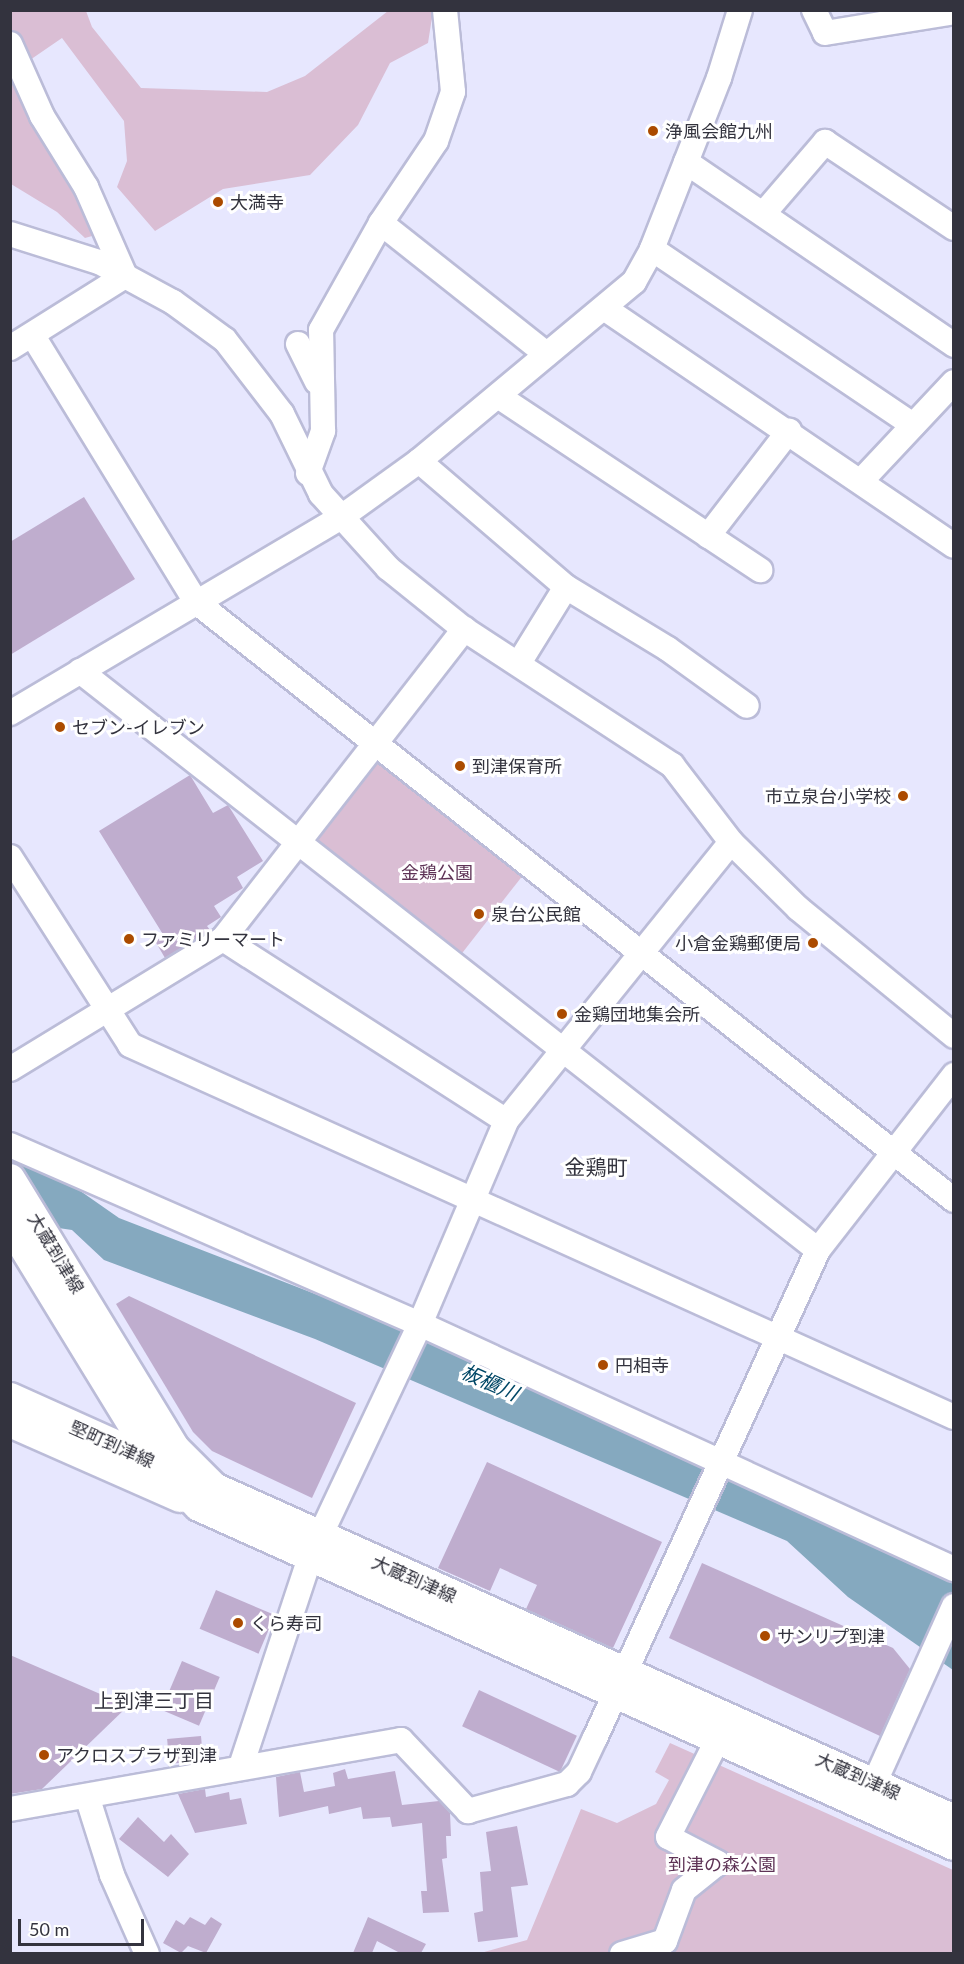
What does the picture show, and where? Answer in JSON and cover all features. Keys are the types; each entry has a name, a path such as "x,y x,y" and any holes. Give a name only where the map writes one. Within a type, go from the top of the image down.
{"main road":[{"name":"大蔵到津線","path":"10,1179 21,1236 157,1464"},
{"name":"大蔵到津線","path":"21,1236 175,1449 206,1497 620,1683 874,1784 954,1820"},
{"name":"堅町到津線","path":"10,1398 157,1464 206,1497"},
{"name":"堅町到津線","path":"10,1422 206,1497"},
{"name":"大蔵到津線","path":"620,1683 719,1737 954,1845"}],"street":[{"path":"308,472 323,432 319,386 321,330 381,223 436,141 453,92 446,10"},
{"path":"10,713 339,518 419,461 634,282 652,249 686,162 740,10"},
{"path":"814,10 825,33 954,12"},
{"path":"10,44 42,116 86,187 125,276"},
{"path":"764,213 825,142 954,228"},
{"path":"686,162 764,213 954,345"},
{"path":"381,223 546,354"},
{"path":"10,234 99,262 173,302 225,340 282,414 308,472 339,518 388,568 464,629 672,765 732,842 799,909 954,1036"},
{"path":"652,249 914,425"},
{"path":"10,348 33,336 125,276"},
{"path":"604,308 862,480 954,546"},
{"path":"33,336 196,602 954,1200"},
{"path":"298,344 319,386"},
{"path":"862,480 954,382"},
{"path":"498,396 760,570"},
{"path":"708,536 789,431"},
{"path":"419,461 566,587 668,649 747,706"},
{"path":"519,663 566,587"},
{"path":"10,1069 107,1013 223,939 300,844 464,629"},
{"path":"80,671 818,1250"},
{"path":"241,1766 316,1547 420,1324 506,1121 640,952 732,842"},
{"path":"10,857 107,1013 130,1045 290,1121 473,1198 954,1417"},
{"path":"223,939 506,1121"},
{"path":"10,1809 241,1766 401,1740 468,1811 567,1784 579,1772 718,1462 818,1250 954,1075"},
{"path":"10,1145 420,1324 954,1569"},
{"path":"874,1784 954,1606"},
{"path":"622,1953 665,1941 684,1890 718,1863 668,1837 719,1737"},
{"path":"87,1796 112,1875 147,1953"}],"green space":[{"path":"11,11 86,11 92,27 141,88 267,92 305,76 388,11 433,11 428,43 390,63 358,125 310,175 223,189 155,231 117,187 127,161 124,121 62,38 11,73"},
{"path":"10,76 99,234 85,238 57,212 11,184"},
{"name":"金鶏公園","path":"378,757 525,872 459,957 312,842"},
{"name":"到津の森公園","path":"670,1743 953,1870 953,1953 477,1954 527,1940 581,1809 617,1823 656,1804 669,1780 655,1772"}],"water":[{"name":"板櫃川","path":"10,1162 56,1174 119,1218 457,1349 950,1582 954,1585 953,1670 848,1597 787,1541 315,1339 104,1260 72,1230 11,1221"}],"building":[{"path":"84,497 135,579 10,655 10,542"},
{"path":"190,775 213,813 228,805 263,861 237,877 243,888 214,906 221,917 207,926 210,930 165,958 155,941 164,936 99,831"},
{"path":"129,1296 356,1403 312,1498 212,1451 193,1432 116,1304"},
{"path":"487,1462 662,1542 613,1648 526,1609 537,1585 500,1568 490,1591 438,1568"},
{"path":"702,1563 893,1648 910,1669 880,1736 669,1638"},
{"name":"くら寿司","path":"216,1590 275,1615 259,1654 200,1629"},
{"name":"アクロスプラザ到津","path":"10,1655 128,1706 42,1789 10,1794"},
{"path":"182,1661 220,1677 199,1726 161,1710"},
{"path":"479,1690 577,1736 560,1772 462,1726"},
{"path":"201,1736 203,1761 169,1764 167,1739"},
{"path":"345,1769 348,1779 395,1771 402,1805 439,1801 450,1813 451,1836 446,1836 447,1858 442,1859 449,1912 423,1913 421,1891 427,1891 422,1823 392,1827 390,1817 363,1819 361,1807 329,1814 328,1806 279,1817 276,1777 300,1772 304,1792 335,1786 333,1773"},
{"path":"205,1789 206,1797 229,1792 230,1800 241,1798 247,1824 195,1833 178,1794"},
{"path":"138,1817 164,1842 171,1834 189,1854 168,1877 119,1839"},
{"path":"517,1826 528,1885 511,1887 518,1937 478,1942 474,1913 483,1911 480,1872 491,1871 486,1832"},
{"path":"190,1917 205,1925 211,1917 222,1924 206,1953 188,1946 181,1953 163,1943 176,1920 184,1925"},
{"path":"368,1917 426,1944 421,1953 400,1953 377,1941 372,1953 353,1953"}],"place":[{"name":"浄風会館九州","path":"653,131"},
{"name":"大満寺","path":"218,202"},
{"name":"セブン-イレブン","path":"60,727"},
{"name":"到津保育所","path":"460,766"},
{"name":"市立泉台小学校","path":"903,796"},
{"name":"泉台公民館","path":"479,914"},
{"name":"ファミリーマート","path":"129,939"},
{"name":"小倉金鶏郵便局","path":"813,943"},
{"name":"金鶏団地集会所","path":"562,1014"},
{"name":"円相寺","path":"603,1365"},
{"name":"くら寿司","path":"238,1623"},
{"name":"サンリプ到津","path":"765,1636"},
{"name":"アクロスプラザ到津","path":"44,1755"}],"district":[{"name":"金鶏町","path":"596,1167"},
{"name":"上到津三丁目","path":"154,1700"}]}
